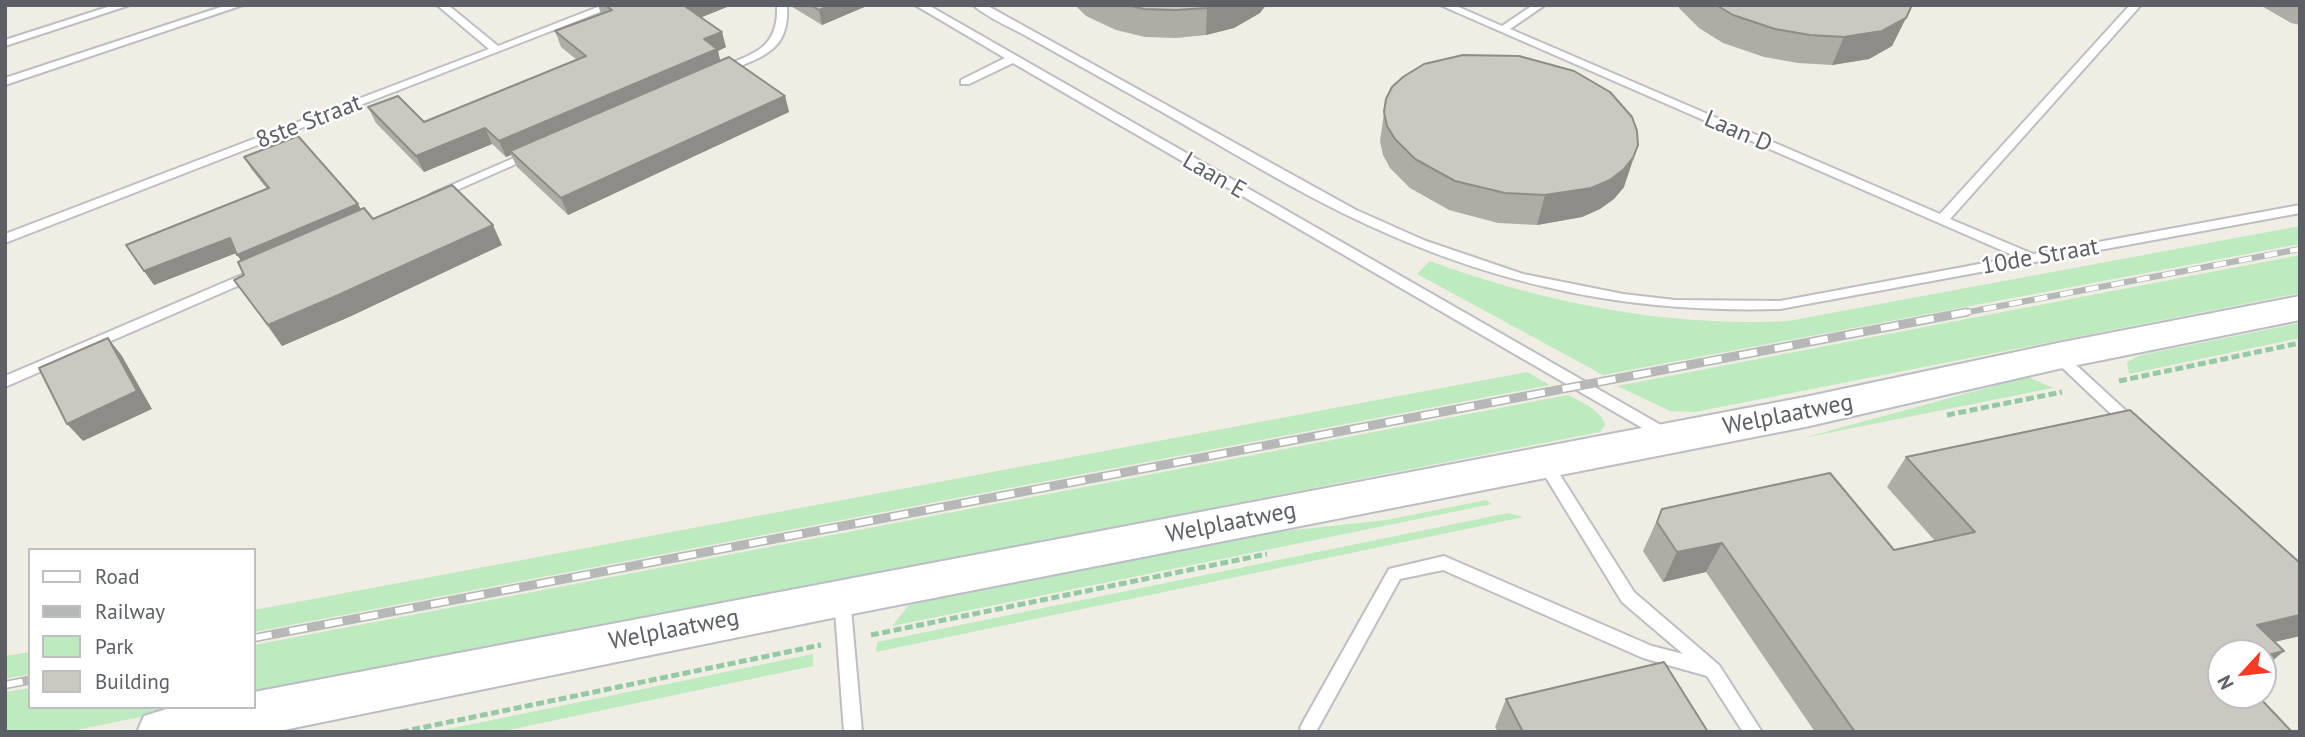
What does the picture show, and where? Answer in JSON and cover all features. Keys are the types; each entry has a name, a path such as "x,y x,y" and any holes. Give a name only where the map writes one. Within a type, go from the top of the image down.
{"street":[{"name":"Welplaatweg","path":"162,732 842,597 1805,412 2058,356 2300,308"}],"lane":[{"path":"5,43 125,5"},
{"path":"5,82 238,5"},
{"path":"442,5 497,50"},
{"name":"8ste Straat","path":"5,239 613,5"},
{"path":"707,77 758,55 777,42 783,29 782,5"},
{"name":"Laan E","path":"920,5 1670,438"},
{"name":"10de Straat","path":"978,5 1374,224 1458,258 1522,278 1630,300 1722,308 1780,305 2300,209"},
{"name":"Laan D","path":"1445,5 2031,259"},
{"path":"1502,30 1540,5"},
{"path":"1942,220 2136,5"},
{"path":"965,82 1012,58"},
{"path":"426,199 541,149"},
{"path":"5,382 260,271"},
{"path":"2058,356 2140,432"},
{"path":"1545,463 1628,597 1713,670 1753,732"},
{"path":"1309,729 1395,574 1444,563 1649,653 1713,670"},
{"path":"842,597 853,732"}],"green space":[{"path":"2300,226 2300,244 1603,375 1417,274 1430,261 1517,289 1606,309 1697,320 1788,321"},
{"path":"2300,255 2300,293 1695,412 1670,411 1617,386"},
{"path":"2300,323 2300,338 2129,374 2127,362 2141,355"},
{"path":"1527,372 1550,385 256,632 256,610"},
{"path":"2031,378 2053,388 1803,438"},
{"path":"1568,395 1600,415 1605,425 1600,432 256,695 256,645"},
{"path":"1486,500 1492,504 892,626 909,605 919,602 1230,537 1386,520"},
{"path":"1508,513 1524,517 876,652 877,642"},
{"path":"28,652 28,674 5,679 5,656"},
{"path":"813,654 813,666 499,732 434,732"},
{"path":"28,688 28,709 180,709 66,732 5,732 5,692"}],"building":[{"path":"605,5 689,5 686,7 722,32 704,39 717,49 499,141 485,128 416,156 368,107 398,96 424,122 586,56 555,31 612,10"},
{"path":"810,5 831,5 819,10"},
{"path":"1127,5 1216,5 1176,10 1144,9"},
{"path":"1716,5 1912,5 1906,18 1882,31 1844,37 1775,29 1733,15"},
{"path":"1463,55 1519,56 1574,71 1610,92 1632,117 1637,131 1638,145 1633,158 1610,180 1591,188 1545,195 1505,193 1455,181 1415,159 1395,139 1387,126 1384,112 1386,99 1392,87 1424,64"},
{"path":"729,57 785,96 561,198 510,151"},
{"path":"298,136 358,204 237,255 230,238 144,271 126,245 269,188 244,157"},
{"path":"452,185 493,225 268,325 234,280 244,275 238,262 364,208 373,219"},
{"path":"108,338 137,391 67,424 39,368"},
{"path":"2130,410 2300,563 2300,615 2257,625 2272,639 2207,639 2207,709 2270,709 2292,732 1855,732 1722,543 1677,552 1657,522 1662,509 1830,473 1894,550 1975,532 1906,457"},
{"path":"1664,662 1708,732 1523,732 1506,699"}],"railway":[{"path":"1958,314 2300,249"},
{"path":"256,638 1967,312"},
{"path":"5,685 28,680"}]}
